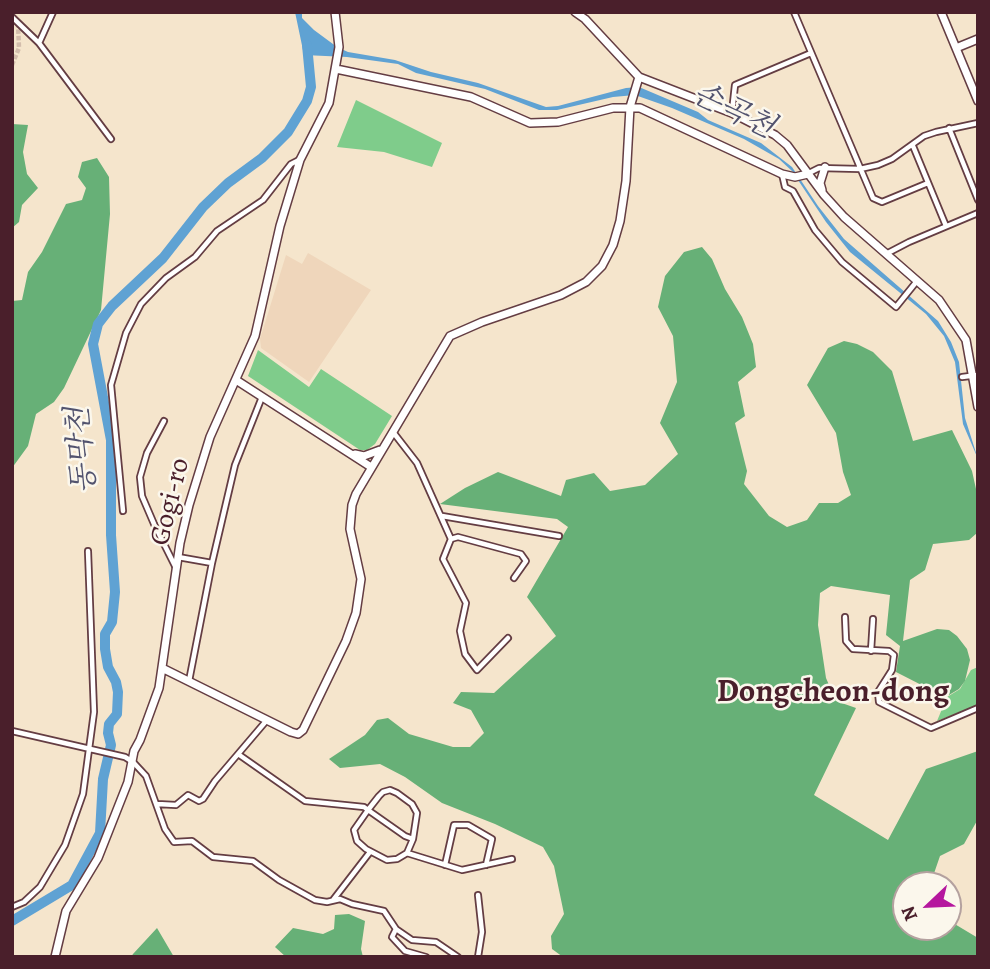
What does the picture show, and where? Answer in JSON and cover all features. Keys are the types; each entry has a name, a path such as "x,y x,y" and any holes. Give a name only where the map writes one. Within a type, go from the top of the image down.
{"street":[{"path":"39,43 53,12"},
{"path":"794,12 873,198 882,202 928,183"},
{"path":"941,12 978,101"},
{"path":"580,13 638,80 732,113 780,138 794,152 824,195 939,300 966,340 975,375 978,407"},
{"name":"Gogi-ro","path":"55,957 66,911 98,858 116,815 134,751 147,723 164,669 178,557 196,479 215,426 254,336 280,226 300,160 329,103 337,59 339,34 336,16"},
{"path":"12,17 39,43 111,139"},
{"path":"956,48 978,39"},
{"path":"732,113 735,85 811,53"},
{"path":"336,69 471,97 530,123 548,123 613,108 640,108 785,175 803,176 813,169 825,167 860,169 892,159 924,136 978,123"},
{"path":"164,669 298,734 303,730 346,641 356,614 360,579 351,517 356,494 450,336 573,290 586,282 602,266 613,245 620,221 626,181 630,107 638,80"},
{"path":"949,128 978,200"},
{"path":"913,146 946,226"},
{"path":"123,511 111,385 126,333 141,304 166,278 195,257 217,231 263,200 291,164 300,160"},
{"path":"824,195 820,183 825,167"},
{"path":"785,175 785,187 793,191 815,230 842,262 896,307 917,281"},
{"path":"886,254 977,214"},
{"path":"962,377 975,375"},
{"path":"236,380 371,467"},
{"path":"189,681 234,465 262,397"},
{"path":"164,421 147,453 140,477 146,505 177,569"},
{"path":"393,431 417,463 451,539 443,559 466,603 461,635 466,654 477,670 508,638"},
{"path":"351,453 364,456 381,449"},
{"path":"441,515 559,536"},
{"path":"451,539 458,537 522,554 526,561 514,579"},
{"path":"12,907 24,902 40,887 65,845 83,793 94,712 88,551"},
{"path":"178,557 212,563"},
{"path":"845,617 845,637 856,651 888,651 894,655 892,670 878,692 878,702 931,728 978,708"},
{"path":"871,651 873,619"},
{"path":"157,804 176,805 188,795 199,801 203,799 267,720"},
{"path":"12,731 125,757 146,776 165,829 174,842 192,841 213,857 253,861 279,880 315,900 341,899 384,911 396,929 412,940 436,942 458,957"},
{"path":"238,754 305,801 352,804 368,810 413,839"},
{"path":"390,790 412,804 417,813 413,839 407,853 397,859 387,860 370,852 357,841 354,830 368,810 383,792 390,790"},
{"path":"445,865 454,825 468,825 492,839 486,865"},
{"path":"332,901 370,852"},
{"path":"407,853 462,870 512,859"},
{"path":"478,895 482,933 478,957"},
{"path":"396,929 392,937 405,951 426,957"}],"shaded area":[{"path":"308,253 371,290 309,382 261,348 260,339 286,255 302,264"}],"green space":[{"path":"356,100 442,143 432,167 384,152 337,147"},
{"path":"12,124 28,125 23,152 27,174 38,188 22,205 19,222 12,228"},
{"path":"97,158 109,177 110,214 101,310 64,388 54,402 36,414 28,446 12,468 12,301 22,300 28,272 42,252 66,204 82,200 86,188 78,177 82,162"},
{"path":"702,247 712,259 753,344 756,367 738,382 745,416 735,423 747,471 744,484 769,516 787,527 807,520 819,503 838,503 851,495 843,472 836,433 807,385 828,348 844,341 873,352 892,371 913,441 952,430 972,471 976,489 977,533 969,540 933,544 925,570 910,580 903,641 937,629 949,630 967,649 970,660 965,681 959,689 943,696 896,672 900,646 886,635 890,595 831,586 820,593 818,625 826,678 836,701 856,708 814,795 888,840 926,769 978,751 978,819 964,844 940,856 935,871 892,871 892,941 962,941 962,928 978,938 978,957 563,957 552,949 551,936 564,914 554,866 543,847 442,803 405,777 380,764 340,768 329,759 365,735 377,720 388,718 409,734 453,747 470,747 484,733 471,710 453,703 461,692 494,693 556,636 527,597 568,527 557,519 440,504 498,472 561,496 566,480 594,473 610,491 645,485 678,454 660,423 677,382 673,336 658,307 665,276 684,252"},
{"path":"258,350 309,387 321,369 392,416 375,444 367,450 360,450 248,376"},
{"path":"978,667 978,705 937,721 947,697 960,689 971,670"},
{"path":"349,914 365,921 361,949 363,957 286,957 275,947 293,928 323,934 334,929 335,915"},
{"path":"157,928 174,957 131,957 133,954"}],"water":[{"path":"295,12 302,12 302,18 314,30 348,52 395,60 478,83 546,107 639,87 761,143 792,167 844,239 938,321 959,362 965,418 978,459 963,424 955,362 944,336 926,314 850,252 792,171 779,159 744,139 635,95 613,97 557,110 539,110 485,89 416,73 398,64 347,57 304,55"}],"waterway":[{"name":"동막천","path":"12,921 72,885 100,833 103,779 111,745 109,724 117,714 118,692 108,667 105,649 105,634 112,622 115,592 111,535 111,440 93,344 98,324 112,306 163,258 203,207 228,183 262,158 288,132 307,101 311,87 307,45"}],"tunnel":[{"path":"12,65 19,48 18,23"}],"district":[{"name":"Dongcheon-dong","path":"833,693"}],"water label":[{"name":"손곡천","path":"733,112"}]}
